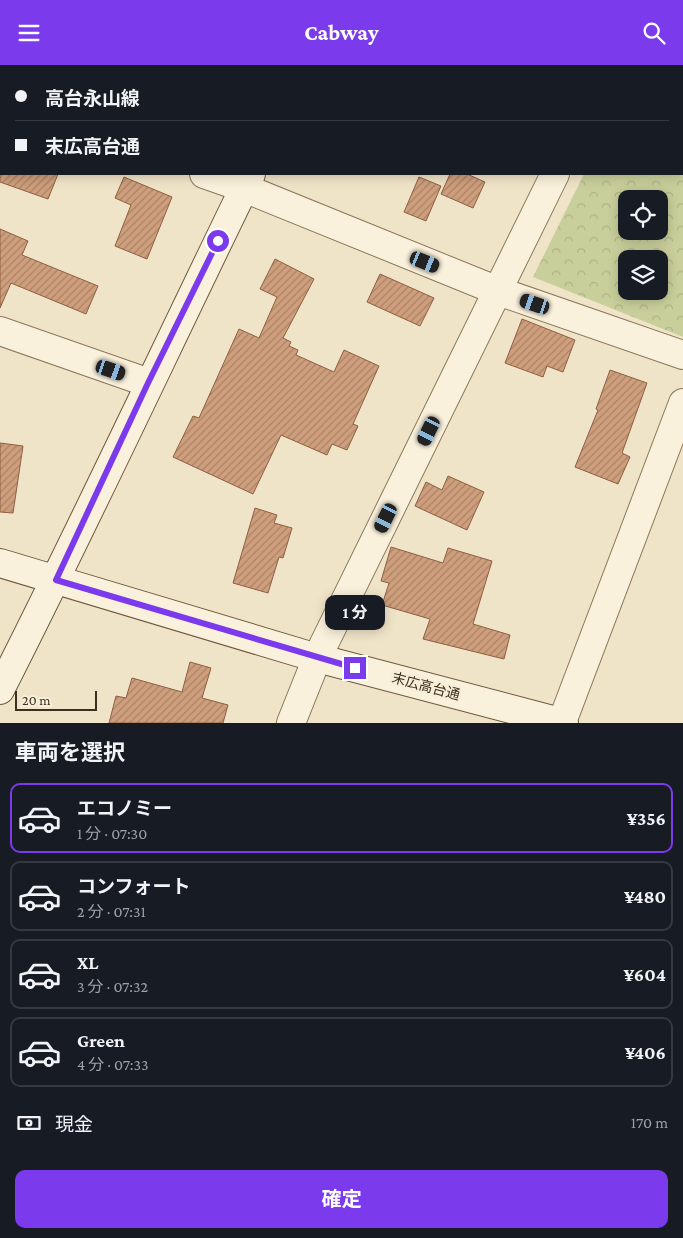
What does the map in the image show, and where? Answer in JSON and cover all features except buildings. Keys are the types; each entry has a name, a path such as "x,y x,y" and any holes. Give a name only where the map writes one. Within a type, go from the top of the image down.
{"street":[{"path":"210,175 248,181 498,291 683,355"},
{"path":"291,723 317,658 555,175"},
{"path":"0,689 56,580 148,383 248,181"},
{"path":"0,331 148,383"},
{"path":"563,723 683,403"},
{"name":"末広高台通","path":"0,563 317,658 563,723"}],"green space":[{"path":"584,175 683,175 683,337 533,277"}],"route":[{"path":"218,241 148,383 56,580 355,668"}]}
